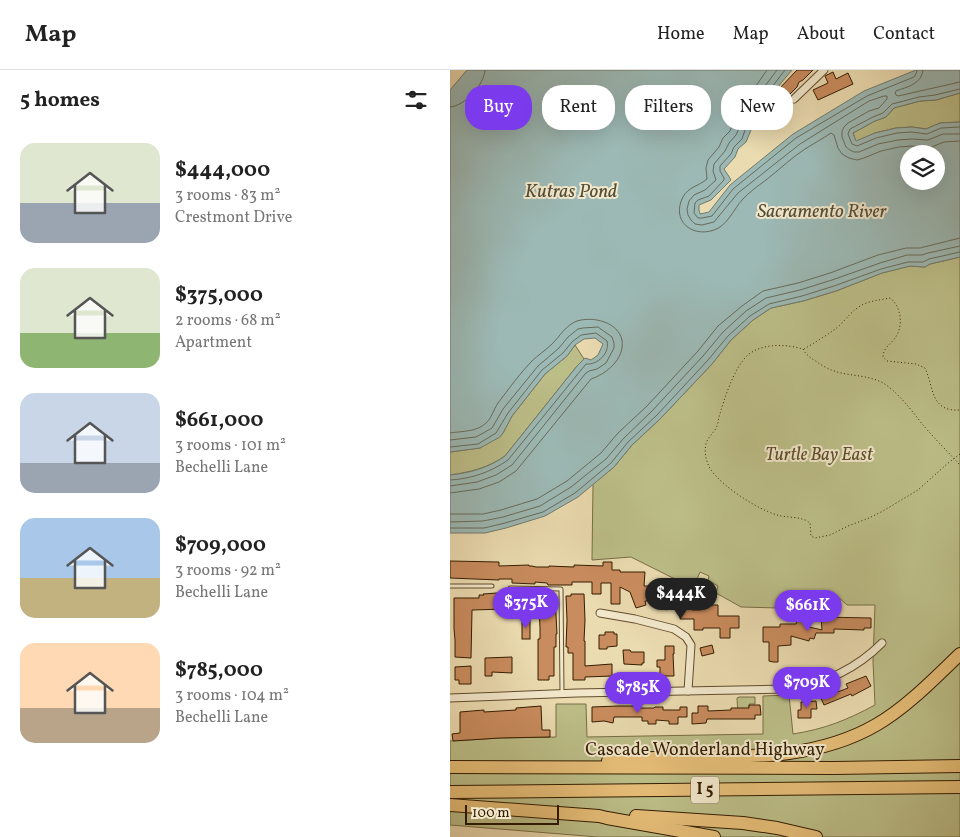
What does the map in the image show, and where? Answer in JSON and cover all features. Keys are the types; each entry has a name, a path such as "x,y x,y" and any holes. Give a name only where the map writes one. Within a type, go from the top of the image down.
{"highway":[{"path":"556,767 630,758 751,756 821,748 862,733 889,717 960,654"},
{"name":"Cascade Wonderland Highway","path":"450,767 835,768 960,766"},
{"name":"I 5","path":"450,792 960,787"},
{"path":"450,805 598,816 714,837"},
{"path":"598,816 608,814 742,823 777,828 816,837"}],"street":[{"path":"794,99 824,70"},
{"path":"600,613 635,619 674,629 685,636 691,645 688,691"},
{"path":"450,698 782,689 806,686 822,682 843,672 867,657 882,643"}],"lane":[{"path":"450,586 492,586"},
{"path":"510,588 561,590 562,694"}],"path":[{"path":"960,410 946,409 938,403 932,394 925,368 916,364 887,361 883,357 883,352 895,338 899,328 898,306 890,298 869,302 859,307 851,312 835,330 803,349 790,346 772,346 748,354 741,362 730,384 716,428 706,441 705,455 710,467 724,483 741,496 768,512 806,520 810,523 811,536 815,538 830,535 869,518 909,496 960,454"},
{"path":"803,349 825,367 842,373 870,378 891,388 939,444 960,465"}],"green space":[{"path":"960,93 960,122 940,123 926,129 912,127 896,128 875,133 856,142 853,133 886,117 894,108 920,101 936,100"},
{"name":"Turtle Bay East","path":"960,257 960,837 598,837 450,825 450,741 556,737 556,704 586,704 587,737 763,734 763,696 789,695 793,734 836,723 875,705 873,661 875,605 847,605 836,595 834,597 824,597 820,601 778,608 741,607 716,593 718,586 708,580 709,576 700,572 695,584 673,578 631,557 592,560 593,484 614,467 632,445 660,419 712,364 731,340 753,320 771,308 836,291 882,273 910,266 925,267 930,264"},
{"path":"575,345 584,359 505,456 479,469 450,475 450,452 480,448 503,433 512,416 545,374 567,356"},
{"path":"755,697 755,704 749,704 749,708 738,715 737,698"}],"water":[{"path":"467,70 792,70 780,85 721,85 721,130 751,130 746,142 738,149 735,157 724,169 731,180 711,200 699,205 700,214 709,212 730,185 793,134 864,91 916,70 960,70 960,93 936,100 920,101 894,108 886,117 853,133 856,141 875,133 896,128 912,127 926,129 940,123 960,122 960,257 930,264 925,267 910,266 882,273 836,291 771,308 753,320 731,340 712,364 660,419 632,445 614,467 578,497 545,516 485,533 450,533 450,475 479,469 505,456 577,366 585,358 591,360 598,355 603,344 595,338 584,339 575,345 567,356 545,374 512,416 500,437 480,448 450,452 450,90"}],"building":[{"path":"797,70 813,70 799,82 793,91 793,85 783,85"},
{"path":"833,72 836,79 848,73 853,84 818,100 813,90 828,83 825,76"},
{"path":"450,561 499,562 499,566 529,565 536,567 603,566 603,562 612,562 612,570 620,570 620,572 645,572 644,586 669,586 669,594 692,594 692,610 701,610 701,605 718,605 718,616 739,616 739,628 730,628 730,638 720,638 720,628 694,630 694,619 680,619 681,608 666,610 666,602 645,601 646,605 636,608 630,592 620,587 620,604 611,604 611,583 601,583 601,594 592,594 592,582 572,582 572,585 548,585 547,583 535,582 535,584 512,583 512,579 450,578"},
{"path":"497,593 526,594 526,612 505,613 505,609 472,610 471,658 455,657 454,598 479,598 479,595"},
{"path":"537,594 555,596 557,634 556,647 554,647 554,676 549,676 549,680 538,680 538,639 540,639 540,627 539,609 536,602"},
{"path":"571,594 584,594 585,666 612,664 612,676 585,677 585,680 573,680 573,653 568,653 568,647 566,647 566,596 571,596"},
{"path":"821,617 871,618 871,628 864,628 864,630 834,629 834,633 816,633 814,639 810,638 809,641 791,636 791,645 778,646 778,662 769,661 769,642 763,642 763,627 780,627 780,624 796,624 797,620 806,622 805,626 822,630"},
{"path":"522,619 530,619 530,639 522,639"},
{"path":"605,632 617,634 617,646 599,649 599,635 605,635"},
{"path":"712,645 714,653 702,656 700,648"},
{"path":"665,646 674,646 674,676 660,676 660,667 657,667 657,660 665,660"},
{"path":"623,650 644,652 644,663 642,665 624,664"},
{"path":"512,657 512,673 492,672 492,676 485,676 485,658"},
{"path":"471,666 471,684 459,684 459,680 455,680 455,667"},
{"path":"866,676 871,686 852,696 851,694 824,705 820,696 833,690 835,693 848,688 846,684"},
{"path":"816,701 817,709 811,709 811,718 798,718 801,702"},
{"path":"749,705 760,705 761,715 755,715 755,719 707,719 706,723 692,724 692,713 698,713 698,706 708,706 708,711 749,708"},
{"path":"541,706 542,730 550,730 550,737 453,741 452,734 460,733 460,712 516,710 516,708"},
{"path":"638,706 638,708 663,707 663,710 680,710 680,707 687,707 687,717 678,717 678,724 669,724 669,721 656,720 656,724 648,724 648,721 642,721 642,717 614,717 613,723 604,721 592,722 592,707"}],"water label":[{"name":"Kutras Pond","path":"571,192"},
{"name":"Sacramento River","path":"822,212"}]}
